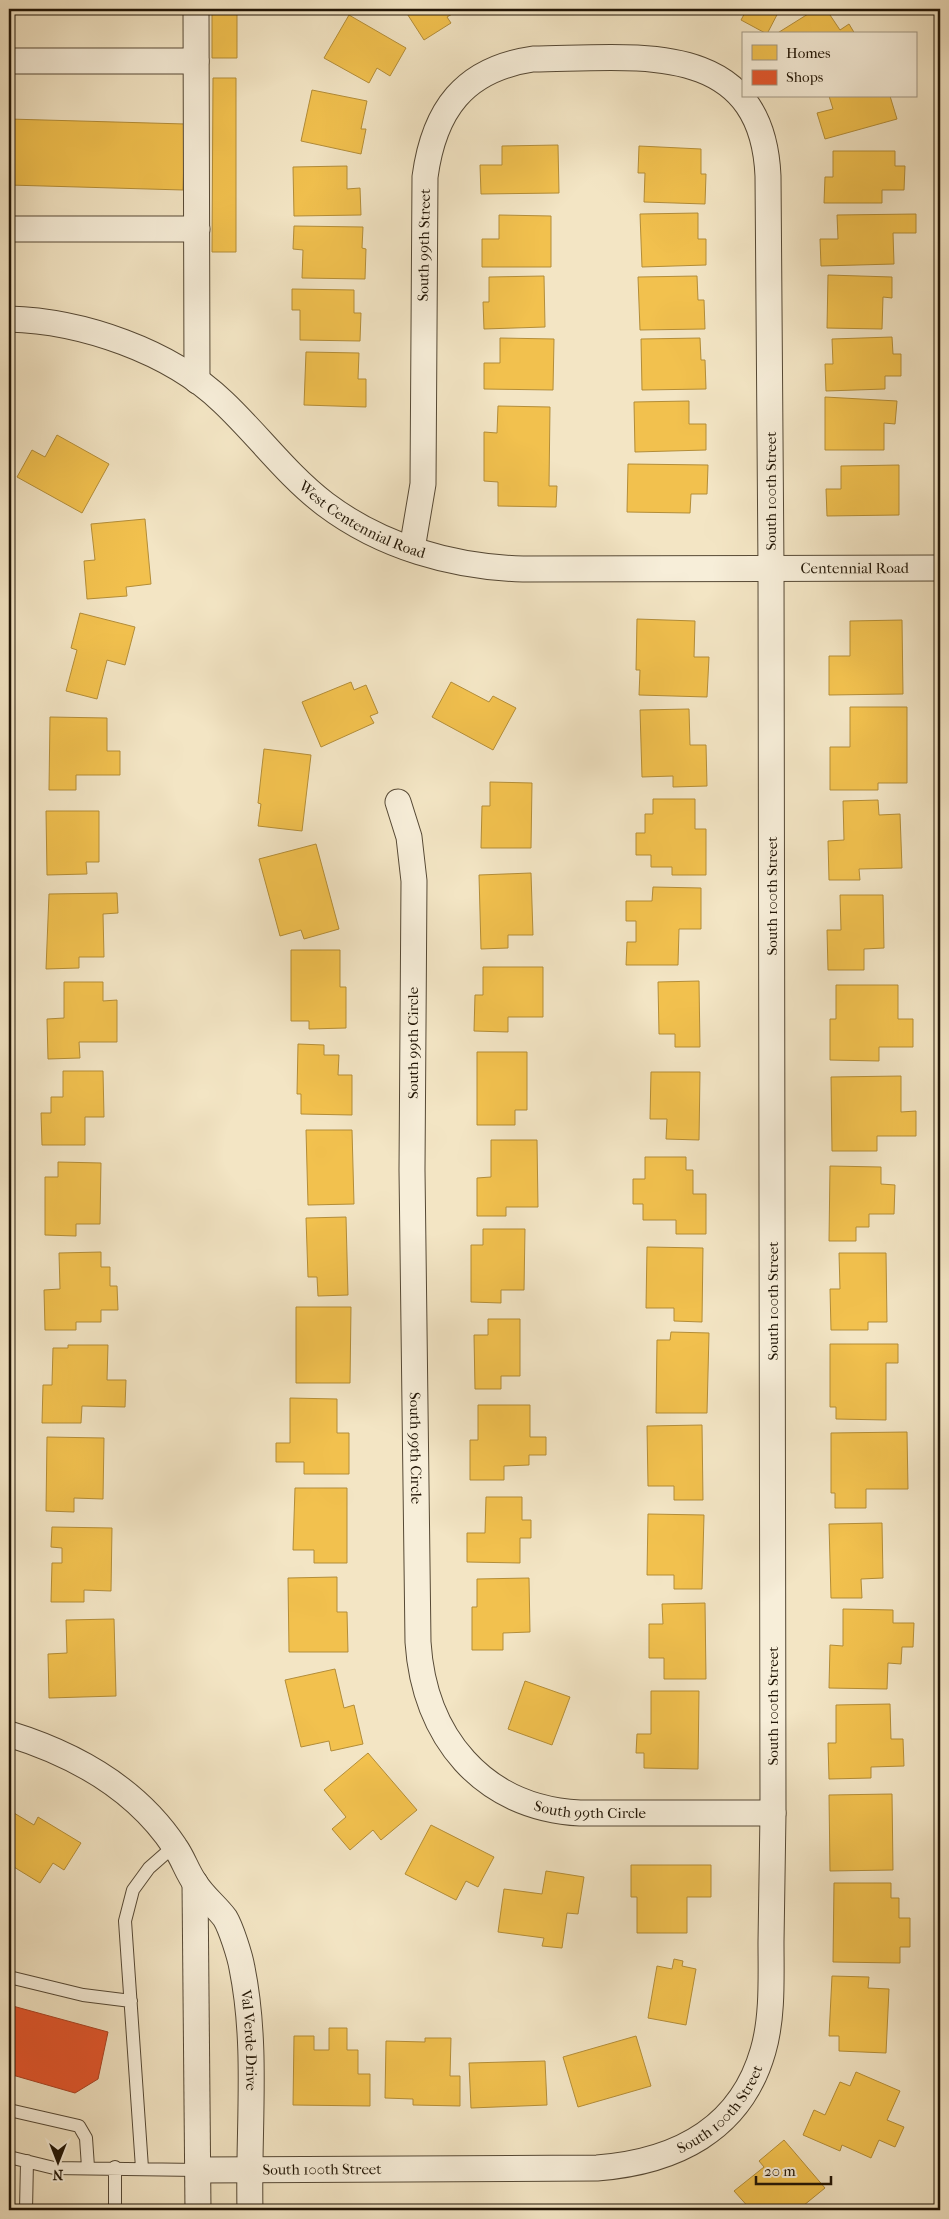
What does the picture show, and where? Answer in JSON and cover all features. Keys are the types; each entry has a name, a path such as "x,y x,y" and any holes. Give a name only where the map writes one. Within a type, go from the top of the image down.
{"street":[{"path":"196,9 197,381"},
{"name":"South 99th Street","path":"412,550 423,484 425,177 434,134 440,119 458,94 482,75 497,67 533,59 594,58"},
{"name":"South 100th Street","path":"198,2170 249,2168 596,2168 636,2163 664,2155 699,2140 726,2119 748,2090 764,2050 771,1996 773,1813 771,569 768,176 762,135 751,109 721,79 694,66 671,61 594,58"},
{"path":"9,61 196,61"},
{"path":"9,229 197,229"},
{"name":"West Centennial Road","path":"9,319 64,324 107,336 157,357 197,381 223,402 309,491 326,504 352,522 412,550 456,563 501,569 771,569"},
{"name":"Centennial Road","path":"771,569 940,568"},
{"name":"South 99th Circle","path":"398,802 409,837 414,881 412,1170 418,1642 420,1671 428,1701 434,1716 445,1734 468,1764 480,1776 505,1793 534,1805 565,1812 580,1813 773,1813"},
{"name":"Val Verde Drive","path":"9,1734 57,1751 103,1776 138,1805 174,1846 195,1883 226,1919 242,1966 248,2008 250,2210"},
{"name":"Val Verde Drive","path":"195,1883 198,2210"}],"lane":[{"path":"142,2168 125,1920 133,1890 149,1868 174,1846"},
{"path":"9,1977 83,1995 131,2000"},
{"path":"9,2110 79,2126 86,2138 88,2167"},
{"path":"9,2157 54,2168 115,2167 198,2170"},
{"path":"26,2210 27,2161"},
{"path":"115,2167 115,2210"}],"building: Homes":[{"path":"9,9 184,9 184,14 9,11"},
{"path":"212,9 237,9 237,58 212,58"},
{"path":"404,9 461,9 447,17 451,23 424,40"},
{"path":"747,9 780,9 768,32 763,32 741,20"},
{"path":"816,9 826,9 840,30 849,24 854,32 779,32"},
{"path":"349,15 406,48 390,76 377,68 369,83 324,58"},
{"path":"213,78 236,78 236,252 212,252"},
{"path":"312,90 367,101 361,129 366,129 361,154 301,141"},
{"path":"830,98 891,98 897,119 825,139 817,113 833,109"},
{"path":"9,119 185,124 183,190 9,185"},
{"path":"558,145 559,193 481,194 480,165 502,165 502,146"},
{"path":"639,146 701,149 701,174 706,174 705,204 644,202 645,173 638,173"},
{"path":"833,151 895,151 895,166 905,166 904,190 882,190 882,203 824,203 825,177 833,177"},
{"path":"347,166 347,189 360,188 361,215 294,216 293,167"},
{"path":"698,213 698,239 706,239 706,265 642,267 640,214"},
{"path":"916,214 916,233 893,233 894,264 821,266 820,239 838,239 837,215"},
{"path":"499,215 551,216 551,267 482,267 482,239 499,239"},
{"path":"294,226 363,227 362,248 366,249 365,279 302,278 303,250 293,249"},
{"path":"828,275 892,277 892,298 883,297 882,329 827,328"},
{"path":"544,276 545,327 484,329 483,302 489,302 489,277"},
{"path":"697,276 698,300 704,300 705,329 640,330 638,277"},
{"path":"292,289 354,290 354,313 361,313 360,341 300,340 300,310 292,310"},
{"path":"892,337 893,354 901,354 901,376 885,376 885,389 826,391 825,364 833,364 832,339"},
{"path":"500,338 554,339 553,390 484,389 484,363 500,363"},
{"path":"700,338 701,360 705,360 706,389 642,390 641,339"},
{"path":"306,352 359,353 358,379 366,379 366,407 304,405"},
{"path":"825,397 897,401 895,424 884,423 884,450 825,450"},
{"path":"689,401 689,424 706,424 706,450 635,452 634,402"},
{"path":"498,406 550,407 549,486 557,486 556,507 498,506 498,482 484,481 484,432 497,433"},
{"path":"57,435 109,464 82,513 17,477 32,450 45,457"},
{"path":"628,464 708,465 707,494 691,494 690,513 627,512"},
{"path":"899,465 899,515 827,516 826,489 841,489 841,466"},
{"path":"145,519 151,584 126,587 127,596 87,599 84,561 95,560 91,524"},
{"path":"80,613 135,627 125,665 107,660 97,699 66,691 77,650 71,648"},
{"path":"637,619 695,621 694,657 709,657 707,697 639,695 640,670 636,670"},
{"path":"902,620 903,694 829,695 829,656 850,656 850,621"},
{"path":"351,682 354,690 366,685 378,713 370,716 374,723 321,747 302,702"},
{"path":"451,682 489,702 493,696 516,708 493,750 432,717"},
{"path":"850,707 907,707 907,783 878,783 878,790 830,790 830,747 850,747"},
{"path":"689,709 690,745 706,745 707,786 673,787 673,776 642,777 640,710"},
{"path":"50,717 107,718 107,751 120,751 120,775 76,775 76,790 49,790"},
{"path":"264,749 311,755 302,831 258,826 261,804 258,803"},
{"path":"490,782 532,783 531,848 481,848 482,806 490,806"},
{"path":"653,799 695,799 695,829 706,829 706,875 672,875 672,867 651,867 651,855 636,855 636,833 645,833 645,814 653,814"},
{"path":"878,800 879,815 900,814 902,868 859,869 860,880 829,880 828,841 844,840 843,801"},
{"path":"46,811 99,811 99,862 86,862 87,874 47,875"},
{"path":"316,844 339,929 304,939 301,930 280,936 259,859"},
{"path":"531,873 533,935 508,935 508,948 481,949 479,875"},
{"path":"653,887 701,888 701,929 679,929 678,965 626,965 627,942 636,942 636,921 626,921 626,901 652,901"},
{"path":"117,893 118,913 103,914 104,957 79,957 79,968 46,969 49,894"},
{"path":"840,895 883,895 884,948 864,949 864,970 828,970 827,930 841,930"},
{"path":"291,950 340,950 340,987 346,987 346,1028 309,1029 309,1021 291,1021"},
{"path":"483,967 543,967 543,1017 508,1017 508,1032 474,1031 475,995 483,995"},
{"path":"699,981 700,1047 675,1047 675,1034 659,1034 658,982"},
{"path":"64,982 103,982 103,1001 117,1000 117,1042 79,1042 80,1058 48,1059 47,1019 64,1018"},
{"path":"836,985 898,985 898,1019 913,1019 913,1047 879,1047 879,1061 830,1060 830,1019 836,1019"},
{"path":"298,1044 324,1045 324,1055 339,1055 338,1075 352,1075 352,1115 301,1114 301,1094 297,1094"},
{"path":"477,1052 527,1052 527,1110 515,1110 515,1125 477,1125"},
{"path":"63,1071 103,1071 104,1117 85,1117 85,1145 42,1145 41,1113 51,1113 51,1097 63,1097"},
{"path":"651,1072 700,1072 699,1140 666,1139 667,1119 650,1119"},
{"path":"901,1076 901,1112 916,1111 916,1136 877,1136 877,1151 832,1151 831,1077"},
{"path":"306,1130 352,1130 354,1204 308,1205"},
{"path":"491,1140 537,1140 538,1207 506,1207 506,1216 477,1216 477,1178 491,1177"},
{"path":"645,1157 686,1157 686,1170 693,1170 693,1194 706,1194 706,1234 676,1234 676,1220 643,1220 643,1204 633,1204 633,1179 645,1179"},
{"path":"58,1162 101,1163 100,1224 76,1224 76,1236 45,1235 45,1177 58,1177"},
{"path":"830,1166 881,1167 881,1184 895,1185 894,1214 869,1214 869,1227 856,1227 856,1241 829,1241"},
{"path":"346,1217 348,1295 318,1296 317,1277 308,1277 306,1218"},
{"path":"483,1229 525,1229 524,1290 501,1290 501,1303 471,1302 471,1245 483,1245"},
{"path":"647,1247 703,1248 702,1322 674,1321 674,1308 646,1308"},
{"path":"101,1252 101,1267 110,1267 110,1286 117,1286 118,1310 101,1310 101,1322 76,1322 76,1330 45,1330 44,1290 60,1289 59,1253"},
{"path":"839,1253 886,1253 887,1322 868,1322 868,1330 831,1330 830,1289 840,1289"},
{"path":"296,1307 351,1307 350,1383 296,1383"},
{"path":"488,1319 520,1319 520,1376 501,1376 501,1389 475,1389 474,1335 488,1335"},
{"path":"671,1332 709,1333 707,1413 656,1413 657,1340 670,1340"},
{"path":"830,1344 898,1344 898,1363 886,1363 886,1420 836,1419 836,1407 830,1407"},
{"path":"68,1345 108,1345 107,1380 126,1380 125,1407 82,1406 81,1423 42,1423 43,1385 52,1385 53,1348 68,1348"},
{"path":"290,1398 337,1399 337,1433 349,1433 349,1474 304,1474 304,1462 276,1462 276,1443 290,1443"},
{"path":"478,1405 530,1405 530,1437 546,1437 546,1455 529,1455 529,1465 504,1466 504,1480 470,1480 470,1440 478,1440"},
{"path":"702,1425 703,1500 674,1500 674,1486 648,1486 647,1426"},
{"path":"907,1432 908,1489 866,1489 866,1508 835,1508 835,1493 831,1493 831,1433"},
{"path":"47,1437 104,1438 103,1499 74,1498 74,1512 46,1511"},
{"path":"295,1488 347,1488 347,1563 314,1563 314,1550 293,1550"},
{"path":"486,1497 522,1497 522,1520 531,1520 531,1538 520,1538 520,1563 467,1562 467,1533 485,1533"},
{"path":"648,1514 704,1515 702,1589 674,1589 674,1575 647,1575"},
{"path":"882,1523 883,1578 861,1579 862,1598 831,1598 829,1524"},
{"path":"52,1527 112,1528 111,1591 84,1590 84,1602 51,1602 52,1563 62,1563 62,1548 51,1547"},
{"path":"337,1577 337,1612 347,1612 348,1652 289,1652 288,1578"},
{"path":"529,1578 530,1632 503,1633 503,1650 472,1650 472,1607 477,1607 477,1579"},
{"path":"705,1603 706,1679 664,1679 664,1658 649,1658 649,1624 663,1624 662,1604"},
{"path":"843,1609 893,1610 893,1623 914,1623 913,1647 902,1647 901,1664 888,1663 887,1689 829,1688 830,1645 843,1646"},
{"path":"114,1619 116,1696 49,1698 48,1654 67,1653 66,1620"},
{"path":"335,1669 344,1708 354,1705 363,1744 331,1751 329,1741 301,1747 285,1680"},
{"path":"525,1681 570,1697 552,1745 508,1729"},
{"path":"651,1691 699,1691 698,1769 644,1768 644,1753 636,1753 637,1734 651,1734"},
{"path":"890,1704 891,1739 903,1739 904,1766 871,1767 871,1778 829,1779 828,1743 836,1743 836,1705"},
{"path":"368,1753 417,1810 381,1840 373,1830 350,1850 332,1829 346,1817 324,1790"},
{"path":"892,1794 893,1870 830,1871 829,1795"},
{"path":"9,1810 34,1825 38,1817 81,1843 64,1870 53,1863 40,1883 9,1864"},
{"path":"431,1825 494,1857 478,1887 466,1881 456,1900 405,1874"},
{"path":"631,1865 711,1865 711,1897 687,1897 687,1933 637,1933 637,1897 631,1897"},
{"path":"546,1871 584,1877 578,1914 567,1913 562,1948 542,1946 544,1938 498,1932 504,1889 542,1894"},
{"path":"834,1883 891,1883 891,1898 899,1898 899,1918 910,1918 910,1947 900,1947 900,1963 833,1962"},
{"path":"674,1959 683,1961 682,1966 696,1969 686,2025 648,2018 657,1966 672,1969"},
{"path":"832,1976 869,1977 868,1988 889,1989 886,2053 839,2051 839,2036 829,2036"},
{"path":"329,2028 347,2028 347,2050 358,2050 358,2074 370,2074 370,2106 293,2105 294,2036 314,2036 314,2050 329,2050"},
{"path":"636,2036 651,2086 578,2107 563,2057"},
{"path":"425,2038 451,2038 450,2076 460,2076 460,2106 413,2105 413,2099 385,2098 386,2041 425,2042"},
{"path":"545,2061 547,2105 471,2108 469,2063"},
{"path":"856,2072 900,2091 887,2120 904,2127 895,2147 879,2140 871,2158 842,2145 840,2151 803,2135 814,2110 825,2115 840,2082 850,2086"},
{"path":"784,2140 825,2188 798,2210 751,2210 734,2191 764,2167 759,2161"}],"building: Shops":[{"path":"9,2005 108,2032 98,2079 75,2093 9,2074"}]}
